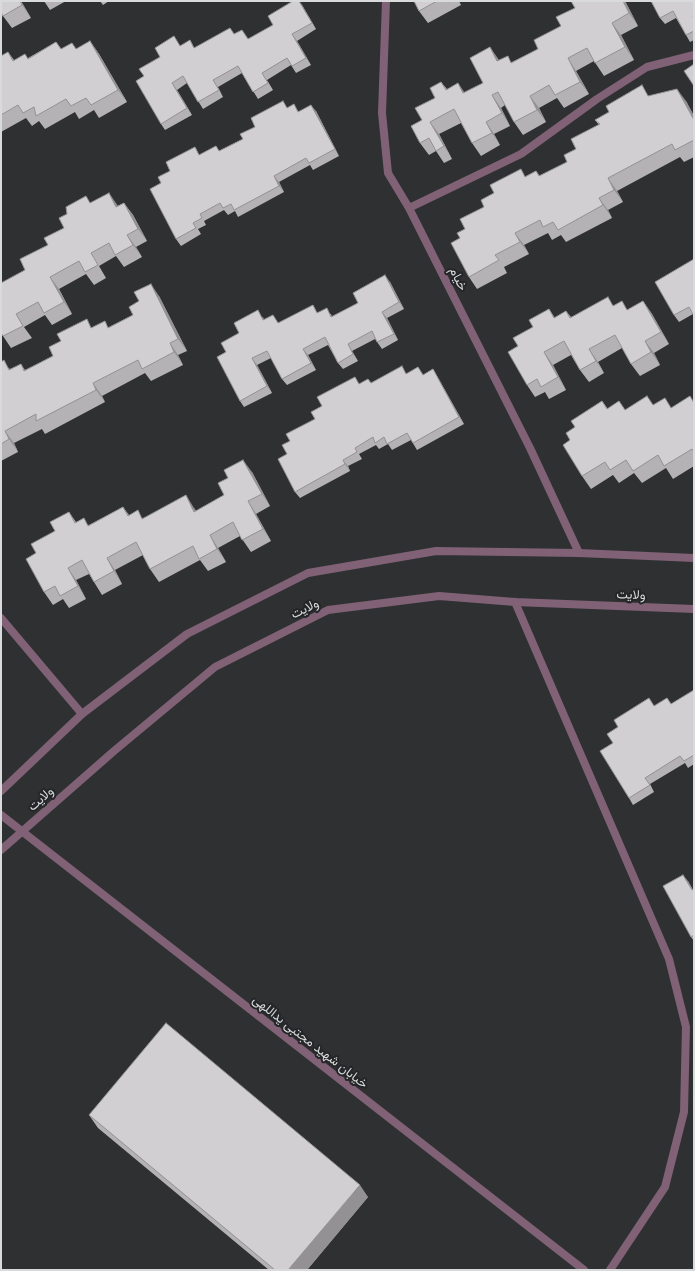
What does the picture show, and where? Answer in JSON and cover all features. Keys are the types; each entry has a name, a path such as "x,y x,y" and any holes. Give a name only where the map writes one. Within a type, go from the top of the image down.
{"street":[{"name":"خیام","path":"386,1 382,113 388,173 409,208 530,448 579,553"},
{"path":"409,208 521,154 597,99 647,67 694,55"},
{"path":"1,791 82,714 187,634 308,573 436,552 579,553 694,558"},
{"name":"ولایت","path":"1,850 114,751 215,667 328,610 439,596 515,602 694,609"},
{"path":"515,602 669,959 686,1027 684,1112 664,1187 610,1270"},
{"path":"1,618 82,714"},
{"name":"خیابان شهید مجتبی یداللهی","path":"1,815 584,1270"}],"building":[{"path":"1,1 20,1 22,5 3,16 1,12"},
{"path":"293,1 299,1 312,23 292,34 306,58 292,66 287,58 262,73 268,83 253,92 238,66 213,80 219,90 198,102 183,76 172,83 187,108 161,124 136,81 144,76 139,69 160,57 155,48 174,36 180,46 190,40 194,48 230,28 234,34 242,30 248,39 273,25 268,16"},
{"path":"414,1 437,1 419,11"},
{"path":"571,1 623,1 629,13 612,23 625,47 595,63 587,48 568,58 580,82 555,95 549,85 530,96 537,110 514,122 498,92 492,95 502,113 486,122 492,133 472,143 454,109 430,122 444,146 436,151 429,138 420,143 411,126 422,120 415,108 435,98 430,88 441,82 446,90 458,83 463,93 483,83 470,58 490,47 497,61 508,56 511,63 538,49 534,40 561,26 556,17 575,8"},
{"path":"651,1 694,1 694,31 686,35 673,11 660,18"},
{"path":"90,41 118,90 91,105 86,98 71,106 66,99 36,116 34,107 23,113 18,105 1,115 1,56 8,52 13,61 25,54 28,59 56,42 61,49 72,43 76,49"},
{"path":"694,64 694,86 684,71"},
{"path":"642,85 648,96 677,89 694,120 694,140 675,150 672,144 608,178 614,190 599,198 603,205 558,230 553,222 543,227 540,220 515,233 520,242 495,255 499,260 469,277 451,243 460,238 457,233 465,229 460,219 484,207 481,200 494,193 490,185 521,169 525,177 536,171 539,176 567,162 564,155 576,149 571,139 600,124 595,120 609,112 606,106"},
{"path":"283,101 287,108 294,104 298,112 311,105 335,149 309,163 306,158 274,176 279,186 234,210 231,204 223,208 220,203 200,214 202,218 193,223 196,228 176,239 150,189 161,183 158,177 170,171 166,162 195,147 199,155 216,146 219,151 243,139 240,134 255,127 251,118"},
{"path":"109,193 116,207 124,203 138,229 127,235 133,245 115,255 109,243 91,253 98,265 85,272 79,261 50,277 64,302 44,313 38,302 16,314 23,326 3,336 1,333 1,283 25,270 20,259 48,245 44,238 64,228 59,218 67,214 66,207 86,196 90,203"},
{"path":"694,259 694,316 689,307 674,315 655,282"},
{"path":"385,275 399,302 382,312 394,334 377,342 372,331 348,344 353,354 338,363 325,337 303,349 311,363 282,379 267,351 252,358 267,386 240,401 217,357 226,352 221,343 239,333 234,323 258,310 263,320 273,315 278,323 313,305 317,313 327,308 331,317 358,303 353,293"},
{"path":"151,284 178,339 170,343 174,352 142,369 138,360 93,383 96,390 36,421 36,414 5,431 9,439 1,444 1,362 4,360 9,370 21,364 24,371 53,356 49,347 61,341 57,334 87,319 91,328 105,321 108,328 133,315 129,307 139,301 134,292"},
{"path":"608,297 613,306 622,301 627,310 643,301 661,332 645,341 651,352 631,364 615,335 589,349 596,361 580,370 564,341 544,352 558,377 541,387 537,379 527,385 508,352 518,346 513,338 533,327 529,320 549,309 554,318 566,311 570,318"},
{"path":"402,366 406,374 418,367 423,375 433,369 459,417 413,443 407,433 387,444 384,437 375,443 373,437 355,448 357,452 343,460 345,464 295,492 278,459 287,454 282,445 290,441 286,434 315,419 311,412 322,406 317,397 355,377 359,384 368,379 371,383"},
{"path":"647,396 653,405 665,398 671,408 690,396 694,403 694,452 692,449 664,466 658,455 633,471 626,460 610,470 605,462 582,476 563,445 570,440 566,433 575,427 571,421 602,401 607,409 619,401 625,410"},
{"path":"243,460 262,494 248,501 263,529 242,540 233,522 210,535 217,549 199,559 193,546 150,569 136,542 107,558 114,571 94,582 82,560 68,568 78,586 60,596 55,586 44,592 26,559 36,553 31,544 55,531 50,522 69,512 75,523 84,518 88,526 123,507 128,516 138,510 142,519 186,495 194,512 224,495 218,483 228,478 224,470"},
{"path":"694,690 694,755 684,761 680,756 645,778 650,785 629,798 600,751 613,743 607,734 618,727 614,720 649,698 654,706 667,698 671,704"},
{"path":"683,875 692,890 694,889 694,935 691,937 663,886"},
{"path":"166,1023 360,1185 288,1270 275,1270 89,1115"}]}
